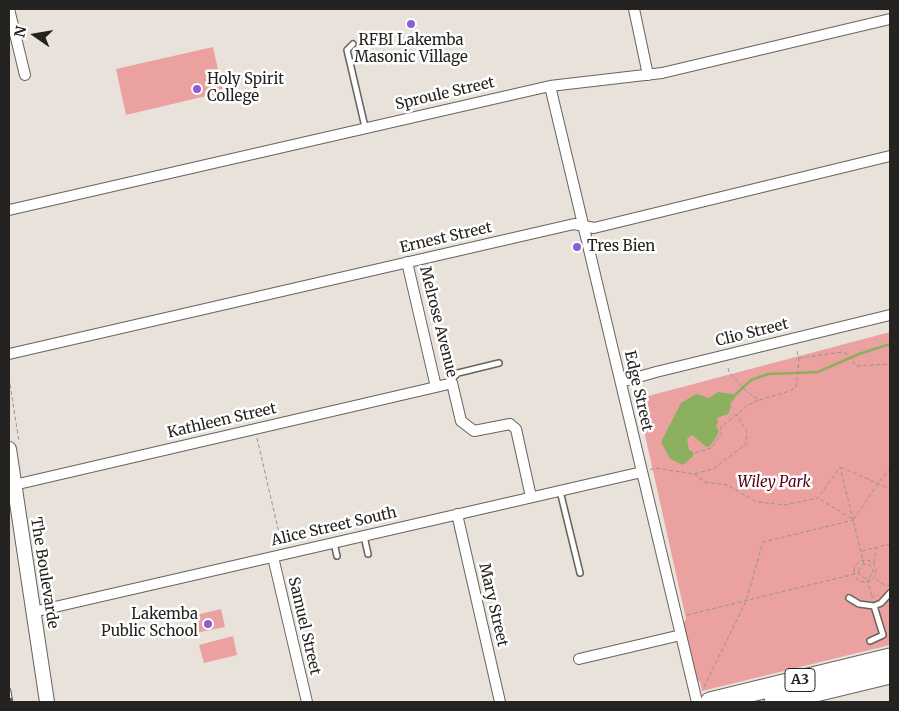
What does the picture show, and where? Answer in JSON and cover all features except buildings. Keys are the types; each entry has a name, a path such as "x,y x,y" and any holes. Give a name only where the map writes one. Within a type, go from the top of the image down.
{"highway":[{"name":"A3","path":"707,694 890,658"},
{"name":"A3","path":"774,702 890,674"}],"street":[{"path":"10,9 25,75"},
{"path":"634,9 648,75"},
{"name":"Sproule Street","path":"9,210 550,86 648,75 680,69 890,19"},
{"name":"Edge Street","path":"550,86 697,702"},
{"name":"Ernest Street","path":"9,354 574,224 594,228 890,156"},
{"name":"Melrose Avenue","path":"408,262 436,387 452,383 461,421 474,431 510,424 516,429 531,497"},
{"name":"Clio Street","path":"621,382 890,315"},
{"name":"Kathleen Street","path":"14,484 436,387"},
{"name":"The Boulevarde","path":"9,449 47,702"},
{"name":"Alice Street South","path":"34,612 642,472"},
{"name":"Mary Street","path":"457,514 500,702"},
{"name":"Samuel Street","path":"273,557 307,702"},
{"path":"579,659 681,635"}],"lane":[{"path":"353,44 347,50 366,128"},
{"path":"452,383 453,378 458,374 499,363"},
{"path":"560,491 580,573"},
{"path":"363,536 368,554"},
{"path":"334,542 337,556"},
{"path":"849,598 860,604 874,606 881,603 890,593"},
{"path":"870,641 883,635 874,606"}],"path":[{"path":"695,453 711,448 722,433 720,428 736,414 759,400 790,391 796,387 799,358 797,351"},
{"path":"799,358 843,352 850,356 856,366 890,364"},
{"path":"728,368 729,372 745,390 759,400"},
{"path":"642,472 656,468 694,474 713,469 746,444 746,432 736,414"},
{"path":"255,429 284,554"},
{"path":"694,474 705,482 727,485 757,502 785,505 818,498 840,467"},
{"path":"840,467 890,489"},
{"path":"840,467 864,564"},
{"path":"707,694 746,601 763,542 854,520 878,483 890,469"},
{"path":"818,498 854,520"},
{"path":"861,551 890,544"},
{"path":"875,578 876,547"},
{"path":"854,574 856,564 863,560 874,563"},
{"path":"859,573 862,577 867,578 872,575 872,569 869,565 864,564"},
{"path":"859,573 859,568 864,564"},
{"path":"872,569 879,568"},
{"path":"677,618 859,573"},
{"path":"854,574 859,580 868,582 875,578"},
{"path":"867,578 871,598 876,596"},
{"path":"875,578 886,586 890,584"}],"green space":[{"path":"213,47 223,92 126,115 116,69"},
{"name":"Wiley Park","path":"890,332 890,645 702,691 700,682 697,680 684,628 686,619 637,399"},
{"path":"221,609 225,627 195,633 192,616"},
{"path":"233,636 237,655 204,663 199,645"}],"shaded area":[{"path":"718,392 732,394 735,398 730,404 731,407 728,414 717,418 718,423 716,426 719,432 713,442 709,447 705,446 692,435 687,439 689,450 693,452 693,456 683,465 670,459 661,442 681,403 696,394 709,398"}],"waterway":[{"path":"734,396 751,380 768,374 818,372 859,354 890,344"}],"railway":[{"path":"9,690 11,702"}],"place":[{"name":"RFBI Lakemba Masonic Village","path":"411,24"},
{"name":"Holy Spirit College","path":"197,89"},
{"name":"Tres Bien","path":"577,247"},
{"name":"Lakemba Public School","path":"208,624"}]}
